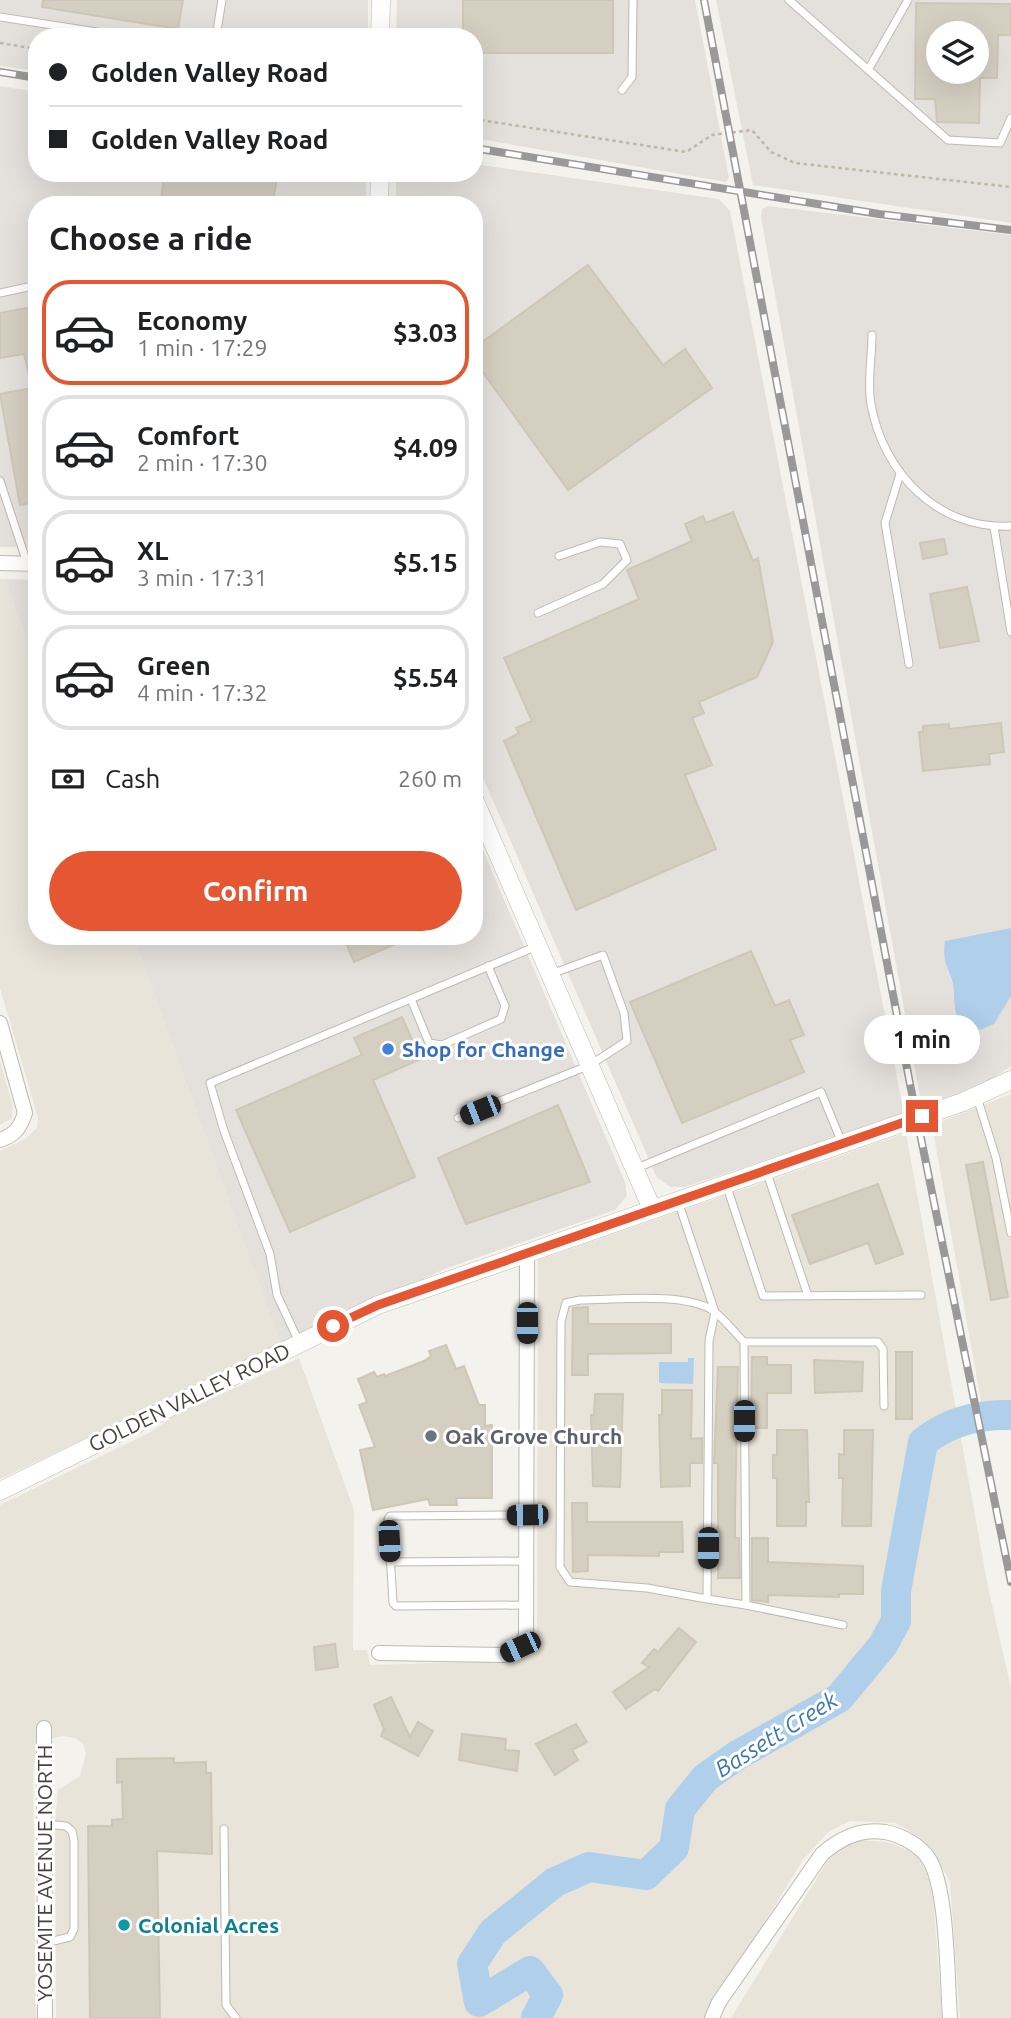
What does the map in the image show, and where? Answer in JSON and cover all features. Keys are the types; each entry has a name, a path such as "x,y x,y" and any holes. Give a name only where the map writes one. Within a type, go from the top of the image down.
{"street":[{"path":"380,28 381,0"},
{"path":"0,563 28,564"},
{"path":"483,820 652,1209"},
{"path":"0,1023 25,1113 20,1127 11,1136 0,1140"},
{"name":"GOLDEN VALLEY ROAD","path":"0,1491 378,1305 976,1096 1011,1080"},
{"path":"379,1653 504,1655 520,1647 526,1636 527,1253"},
{"name":"YOSEMITE AVENUE NORTH","path":"44,1728 45,2018"},
{"path":"712,2018 719,2002 822,1854 838,1840 856,1833 877,1831 896,1834 921,1849 929,1858 938,1884 950,2018"}],"lane":[{"path":"217,28 222,0"},
{"path":"622,90 632,77 633,0"},
{"path":"789,0 948,140 1000,144 1011,118"},
{"path":"868,70 908,0"},
{"path":"0,17 71,28"},
{"path":"0,293 28,287"},
{"path":"872,335 871,404 891,464 934,506 960,518 993,527 1011,526"},
{"path":"900,474 885,523 909,664"},
{"path":"0,481 28,554"},
{"path":"993,527 1011,632"},
{"path":"538,614 603,584 627,561 620,544 600,542 559,556"},
{"path":"299,1342 277,1295 270,1254 224,1131 210,1083 538,946"},
{"path":"458,1118 590,1065 627,1041 624,1013 603,955 550,974"},
{"path":"411,999 429,1043 442,1045 500,1019 505,1006 488,966"},
{"path":"635,1169 821,1092 842,1143"},
{"path":"976,1096 996,1158 1011,1233"},
{"path":"766,1170 808,1296"},
{"path":"725,1184 764,1296 921,1295"},
{"path":"678,1200 715,1312 709,1341 708,1600"},
{"path":"746,1605 744,1342 715,1312 701,1304 681,1301 580,1300 566,1303 561,1321 562,1574 570,1582 647,1588 844,1625"},
{"path":"744,1342 878,1342 883,1349 884,1406"},
{"path":"526,1605 396,1606 393,1603 390,1562 390,1516 527,1515"},
{"path":"390,1562 527,1560"},
{"path":"44,1824 66,1826 72,1831 74,1841 74,1929 70,1937 45,1943"},
{"path":"224,1829 226,2005 236,2018"}],"path":[{"path":"0,43 28,48"},
{"path":"483,120 686,152 712,135 752,130 771,152 794,163 1011,187"}],"shaded area":[{"path":"0,0 368,0 368,28 28,28 28,70 0,66"},
{"path":"397,0 695,0 729,178 726,182 483,140 483,28 396,28"},
{"path":"716,0 1011,0 1011,223 753,185"},
{"path":"0,86 28,91 28,182 366,182 366,196 28,196 28,547 0,547"},
{"path":"483,165 719,199 730,211 904,1114 685,1187 671,1187 657,1178 483,778 483,196 396,196 396,182 483,182"},
{"path":"768,206 1011,235 1011,1066 990,1080 922,1108 761,217 762,209"},
{"path":"0,579 4,579 28,644 28,945 136,945 281,1345 0,1479 0,1151 25,1139 37,1128 38,1118 0,988"},
{"path":"4,579 28,580 28,644"},
{"path":"483,850 625,1182 627,1196 615,1210 447,1268 281,1345 136,945 483,945"},
{"path":"0,1061 13,1106 12,1118 0,1125"},
{"path":"1011,1094 1011,1431 1008,1420 985,1424 932,1125"},
{"path":"906,1133 988,1587 1011,1688 1011,2018 960,2018 950,1881 937,1859 918,1837 896,1823 850,1821 828,1832 803,1860 706,2018 56,2018 55,1824 58,1790 80,1776 86,1754 83,1744 75,1738 63,1736 49,1739 39,1746 33,1771 36,2018 0,2018 0,1505 151,1432 172,1417 299,1358 354,1510 353,1650 367,1650 370,1665 513,1661 523,1657 537,1635 538,1260"},
{"path":"860,1840 887,1842 916,1853 926,1871 933,1893 942,2018 731,2018 833,1852"}],"water":[{"path":"1011,928 1011,996 994,1024 980,1030 957,1019 953,984 945,957 945,941"},
{"path":"688,1358 694,1358 693,1384 659,1383 659,1362 688,1362"}],"building":[{"path":"43,0 183,0 178,28 42,7"},
{"path":"463,0 613,0 613,53 483,53 483,28 463,28"},
{"path":"916,3 1011,4 1011,35 998,35 997,78 989,78 989,21 926,21 926,84 980,84 979,123 937,122 935,99 915,99"},
{"path":"164,182 276,182 274,196 161,196"},
{"path":"588,265 663,365 685,349 712,388 568,490 483,372 483,341"},
{"path":"28,308 28,371 24,354 0,358 0,313"},
{"path":"28,389 28,504 20,505 0,394"},
{"path":"733,512 753,561 758,558 773,642 757,677 699,702 704,713 692,718 712,765 685,775 716,849 576,910 504,741 519,733 516,728 532,721 504,658 639,599 627,570 692,541 685,524 703,516 706,523"},
{"path":"944,539 947,554 923,559 920,543"},
{"path":"967,587 979,641 940,648 930,594"},
{"path":"1001,723 1004,752 989,754 990,764 923,771 919,732 923,732 923,726 949,724 949,729"},
{"path":"347,945 393,945 354,962"},
{"path":"751,951 775,1006 789,1000 804,1035 790,1040 804,1072 682,1123 630,1002"},
{"path":"402,1017 421,1059 373,1080 415,1177 290,1232 236,1110 362,1055 354,1038"},
{"path":"558,1105 590,1182 466,1224 438,1158"},
{"path":"983,1162 1008,1297 991,1300 966,1165"},
{"path":"878,1184 903,1254 876,1264 868,1243 810,1264 792,1215"},
{"path":"588,1307 588,1324 671,1324 671,1353 588,1354 588,1375 572,1375 573,1308"},
{"name":"Oak Grove Church","path":"446,1345 456,1369 464,1366 479,1405 485,1405 485,1426 492,1425 492,1498 456,1498 457,1505 430,1505 428,1499 373,1510 360,1450 375,1447 359,1405 367,1402 358,1379 374,1372 377,1377 384,1374 385,1376 424,1361 431,1356 429,1351"},
{"path":"896,1352 912,1352 912,1419 896,1419"},
{"path":"752,1357 767,1357 767,1365 791,1365 791,1393 767,1393 767,1428 751,1428"},
{"path":"814,1360 863,1362 862,1391 815,1393"},
{"path":"718,1367 738,1367 735,1538 739,1538 740,1578 718,1578 718,1463 714,1463"},
{"path":"662,1390 692,1390 691,1439 702,1438 702,1463 690,1463 690,1486 661,1487 659,1415 662,1415"},
{"path":"595,1394 623,1394 620,1487 593,1486 591,1415 594,1415"},
{"path":"777,1430 807,1430 809,1502 806,1502 806,1526 777,1526 777,1478 773,1478 773,1455 777,1455"},
{"path":"844,1430 873,1430 871,1526 842,1526 843,1478 839,1478 839,1454 844,1455"},
{"path":"572,1503 587,1503 587,1522 682,1522 683,1552 659,1552 659,1556 588,1555 588,1571 573,1572"},
{"path":"752,1538 768,1538 768,1562 863,1566 863,1594 839,1594 839,1597 768,1595 768,1602 752,1600"},
{"path":"679,1628 696,1642 658,1691 655,1689 626,1709 613,1692 649,1667 642,1663 654,1649 658,1652"},
{"path":"335,1644 338,1667 316,1670 314,1647"},
{"path":"391,1697 410,1737 418,1722 433,1731 418,1756 381,1736 384,1729 374,1705"},
{"path":"576,1724 587,1742 572,1750 578,1760 555,1775 536,1744"},
{"path":"462,1734 506,1739 505,1750 519,1751 517,1771 459,1760"},
{"name":"Colonial Acres","path":"174,1758 174,1763 206,1762 206,1773 211,1773 212,1854 157,1851 160,2018 90,2018 88,1826 112,1826 112,1820 123,1819 122,1782 117,1783 117,1759"}],"waterway":[{"name":"Bassett Creek","path":"536,2018 548,1995 530,1971 479,2002 472,1964 493,1932 555,1882 589,1867 646,1875 674,1848 680,1809 705,1778 736,1756 839,1698 883,1645 896,1621 896,1591 923,1442 953,1424 987,1416 1011,1415"}],"railway":[{"path":"704,0 910,1084 1011,1582"},
{"path":"0,72 28,77"},
{"path":"483,149 879,214 1011,230"}],"place":[{"name":"Shop for Change","path":"388,1049"},
{"name":"Oak Grove Church","path":"431,1436"},
{"name":"Colonial Acres","path":"124,1925"}],"route":[{"path":"333,1326 378,1305 922,1116"}]}
